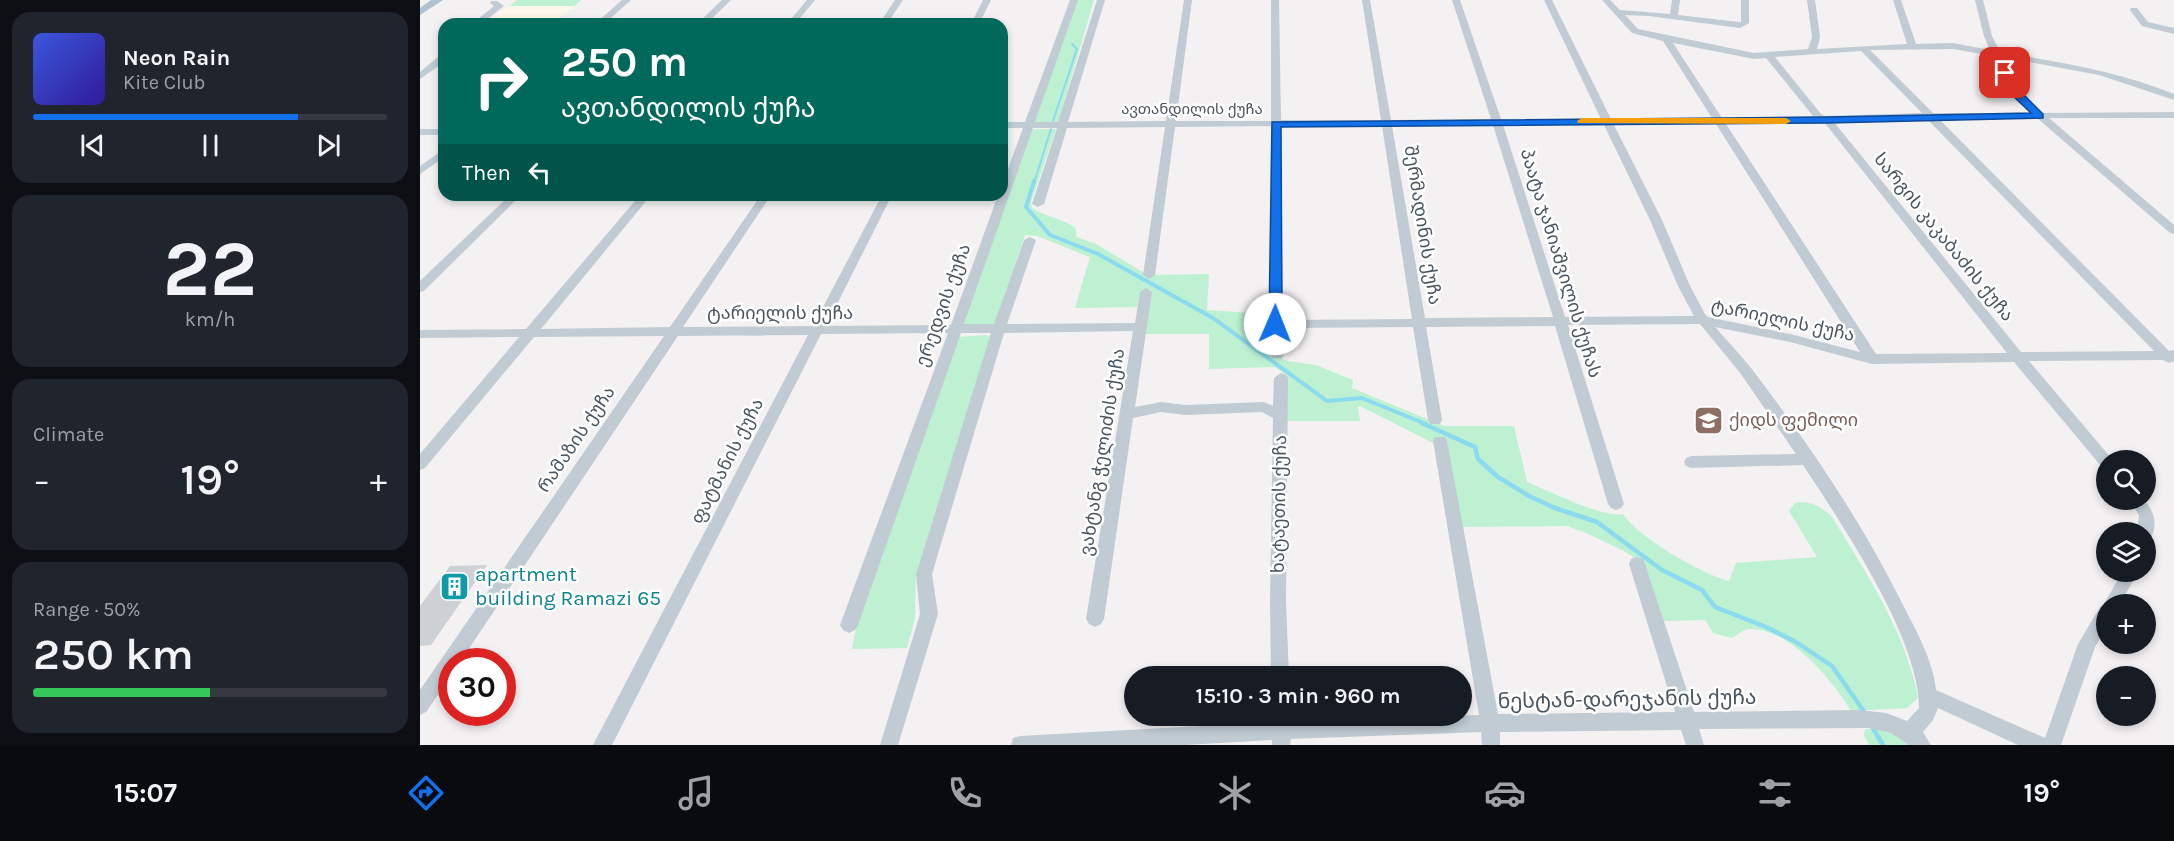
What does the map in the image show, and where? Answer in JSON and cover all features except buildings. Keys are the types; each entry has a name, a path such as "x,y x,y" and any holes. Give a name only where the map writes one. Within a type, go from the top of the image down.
{"main road":[{"path":"420,12 438,0"}],"street":[{"path":"606,18 627,0"},
{"path":"708,18 727,0"},
{"path":"796,18 811,0"},
{"path":"887,18 899,0"},
{"path":"978,18 987,0"},
{"name":"ერედვის ქუჩა","path":"1008,182 1074,0"},
{"path":"1038,204 1101,0"},
{"path":"1149,275 1188,0"},
{"path":"1275,0 1275,324 1277,355"},
{"name":"შერმადინის ქუჩა","path":"1366,0 1435,420"},
{"name":"პაატა ჯანიაშვილის ქუჩას","path":"1456,0 1498,122 1616,504"},
{"path":"1548,0 1702,320 1745,370 1808,459 1897,610 1919,662 1930,696 1929,710 1916,738"},
{"path":"1606,0 1635,31 1754,56 1912,45 1953,46 2100,72 2174,97"},
{"path":"1674,18 1676,0"},
{"path":"1619,13 1634,12 1740,25 1745,23 1745,0"},
{"path":"1811,0 1816,37 1812,52"},
{"path":"1897,0 1912,45"},
{"path":"1979,0 1982,17 1995,54 2015,92 2174,231"},
{"path":"484,18 500,6 494,3"},
{"path":"2134,10 2145,24 2174,31"},
{"path":"1666,39 1872,359"},
{"path":"1863,48 2171,358"},
{"name":"სარგის კაკაბაძის ქუჩა","path":"1769,56 1818,116 1827,120 2019,359 2097,450"},
{"path":"420,76 438,62"},
{"name":"ავთანდილის ქუჩა","path":"1008,125 1719,121 1929,116 2174,115"},
{"path":"420,132 438,132"},
{"path":"420,171 438,157"},
{"path":"420,288 510,201"},
{"path":"420,464 641,201"},
{"name":"რამაზის ქუჩა","path":"420,706 762,201"},
{"name":"ფატმანის ქუჩა","path":"602,745 884,201"},
{"name":"ერედვის ქუჩა","path":"849,625 1001,201"},
{"path":"889,745 929,614 924,574 999,328 1030,240"},
{"name":"ვახტანგ ჭელიძის ქუჩა","path":"1095,619 1146,292"},
{"name":"ტარიელის ქუჩა","path":"1275,324 1702,320 1790,338 1872,359 2171,358"},
{"name":"ტარიელის ქუჩა","path":"420,334 528,335 673,331 1141,327"},
{"path":"1280,415 1281,378"},
{"name":"ხატაეთის ქუჩა","path":"1127,414 1161,407 1185,410 1264,407 1275,410 1280,415 1280,666"},
{"path":"1440,441 1490,724 1491,745"},
{"path":"1691,462 1808,459"},
{"path":"1637,564 1695,745"},
{"path":"2052,745 2087,644 2096,629"},
{"path":"1930,696 2039,745"},
{"name":"ნესტან-დარეჯანის ქუჩა","path":"1020,745 1080,744 1281,730 1490,724 1859,719 1894,723 1916,738"}],"shaded area":[{"path":"509,6 574,6 559,18 491,18"}],"green space":[{"path":"517,0 581,0 574,6 509,6"},
{"path":"1077,0 1094,0 1058,123 1035,122"},
{"path":"1032,129 1056,129 1031,202 1032,208 1072,226 1076,229 1076,237 1096,244 1151,277 1152,275 1209,274 1207,310 1267,314 1269,354 1288,361 1316,365 1353,380 1352,388 1444,426 1514,426 1527,482 1590,508 1623,514 1656,544 1717,577 1729,581 1736,563 1817,557 1789,511 1795,503 1820,507 1832,517 1895,627 1905,650 1918,698 1907,708 1851,711 1821,671 1808,658 1778,636 1763,630 1748,629 1732,638 1713,633 1705,620 1662,621 1644,564 1622,550 1586,533 1567,526 1461,527 1446,444 1431,442 1360,406 1358,407 1360,421 1287,421 1286,375 1275,367 1209,369 1209,334 1145,334 1149,297 1139,297 1137,307 1075,308 1090,257 1037,236 1025,235 994,326 964,326"},
{"path":"986,335 990,337 916,574 915,618 907,648 852,649 858,617 958,337"},
{"path":"1865,729 1889,732 1909,745 1869,745 1864,735"}],"waterway":[{"path":"1053,121 1077,49 1072,44"},
{"path":"1034,183 1051,129"},
{"path":"1034,181 1026,207 1050,235 1098,254 1213,318 1327,401 1362,398 1426,424"},
{"path":"1422,423 1475,447 1478,459 1498,477 1529,496 1555,508 1597,522 1662,570 1702,590 1715,607 1766,627 1796,642 1832,666 1865,713"},
{"path":"1871,725 1883,745"}],"slow traffic":[{"path":"1582,121 1786,121"}],"place":[{"name":"ქიდს ფემილი","path":"1708,420"},
{"name":"apartment building Ramazi 65","path":"454,586"}],"route":[{"path":"1275,324 1276,124 2040,116 2015,92 2005,73"}]}
